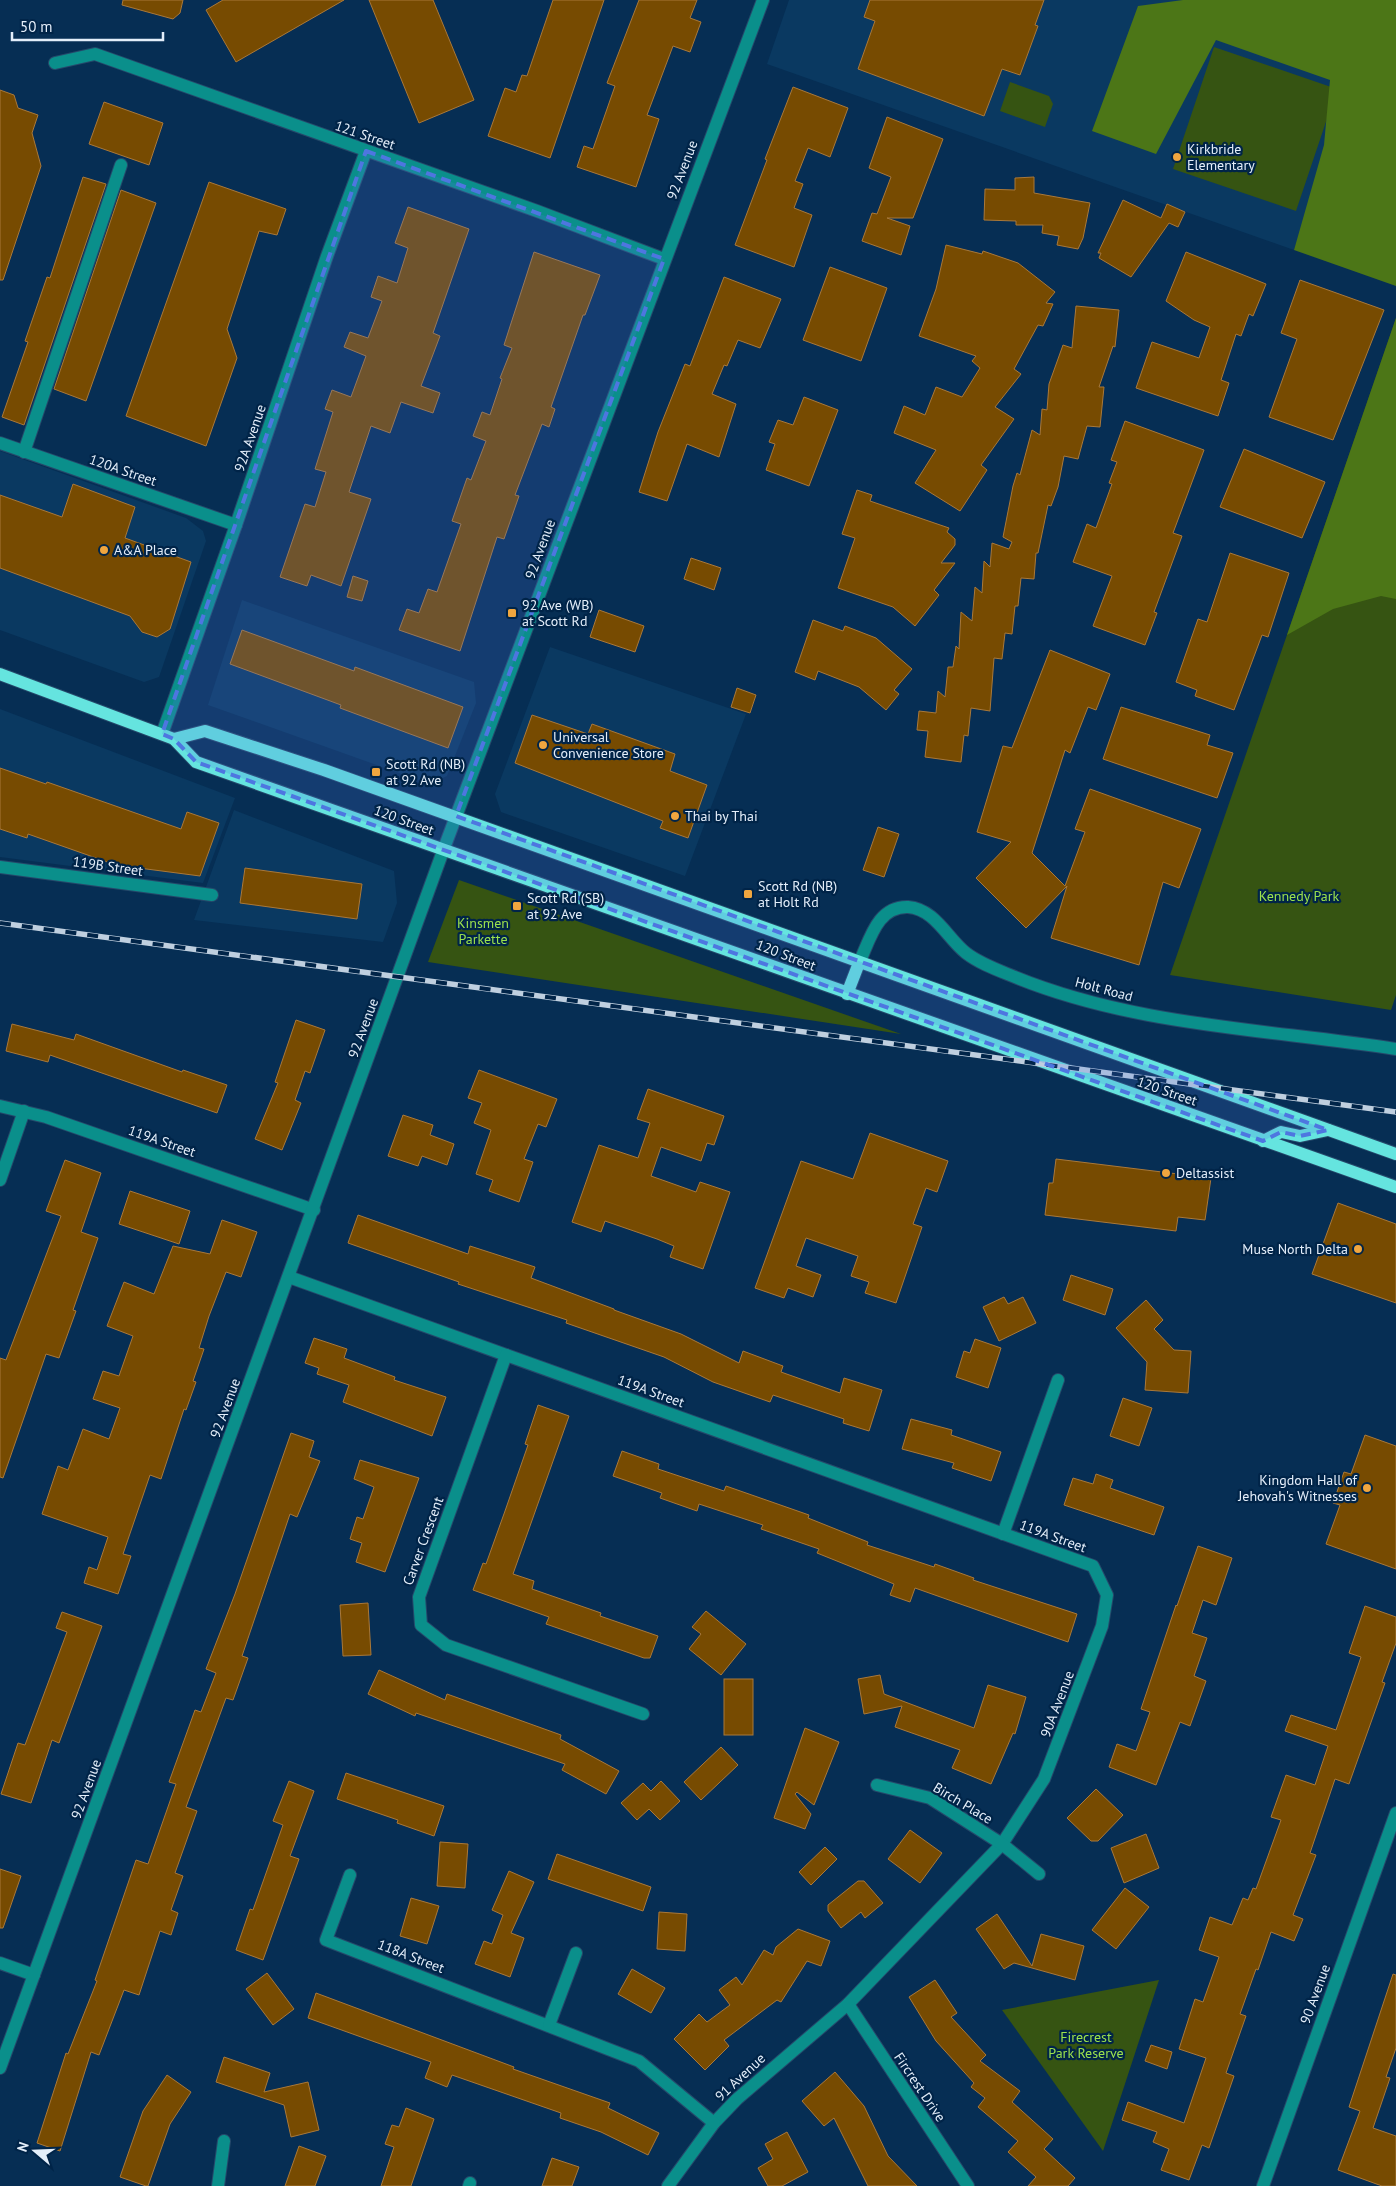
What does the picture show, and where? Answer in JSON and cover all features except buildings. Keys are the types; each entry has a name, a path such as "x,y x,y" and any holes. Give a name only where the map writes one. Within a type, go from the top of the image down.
{"main road":[{"name":"120 Street","path":"0,674 168,736 196,762 752,958 846,994 1396,1187"},
{"name":"120 Street","path":"168,736 205,732 456,816 600,871 1396,1154"},
{"path":"846,994 860,963"},
{"path":"1263,1141 1281,1132 1300,1136 1328,1130"}],"street":[{"name":"92 Avenue","path":"0,2068 314,1210 443,850 763,0"},
{"name":"121 Street","path":"55,63 95,54 664,259"},
{"name":"92A Avenue","path":"168,736 327,256 366,151"},
{"path":"24,452 121,165"},
{"name":"120A Street","path":"0,444 236,526"},
{"name":"119B Street","path":"0,867 212,895"},
{"name":"Holt Road","path":"860,963 877,923 899,908 912,908 927,913 959,947 977,960 1014,977 1080,1000 1142,1015 1396,1049"},
{"name":"119A Street","path":"0,1106 46,1117 314,1210"},
{"path":"0,1180 24,1111"},
{"name":"119A Street","path":"289,1277 1093,1566"},
{"name":"Carver Crescent","path":"506,1355 419,1597 421,1625 446,1645 643,1714"},
{"name":"119A Street","path":"1003,1534 1058,1380"},
{"name":"90A Avenue","path":"848,2004 1002,1844 1044,1779 1102,1626 1107,1594 1093,1566"},
{"name":"Birch Place","path":"878,1785 930,1798 1002,1844"},
{"name":"90 Avenue","path":"1262,2186 1396,1813"},
{"path":"1002,1844 1039,1874"},
{"name":"118A Street","path":"350,1874 326,1940 639,2061 714,2123"},
{"path":"550,2025 576,1953"},
{"path":"0,1963 34,1975"},
{"name":"91 Avenue","path":"668,2186 714,2123 786,2056 848,2004"},
{"name":"Fircrest Drive","path":"848,2004 968,2186"},
{"path":"218,2186 224,2141"}],"highlighted area":[{"path":"366,151 664,259 456,816 1328,1130 1300,1136 1281,1132 1263,1141 196,762 174,739 162,734"}],"shaded area":[{"name":"Kirkbride Elementary","path":"789,0 1377,0 1294,250 767,64"},
{"path":"0,451 186,518 203,531 206,541 159,677 144,682 0,630"},
{"path":"242,600 474,682 476,703 447,776 430,784 208,705"},
{"path":"550,647 746,714 685,876 501,812 495,794"},
{"path":"0,709 235,798 203,883 0,857"},
{"path":"234,810 394,871 397,903 383,942 194,920"}],"green space":[{"path":"1183,0 1396,0 1396,286 1294,250 1324,145 1330,80 1216,40 1156,154 1092,131 1138,6"},
{"path":"1214,47 1337,89 1296,211 1173,169"},
{"path":"1010,82 1049,96 1053,104 1045,127 1000,111"},
{"name":"Kennedy Park","path":"1396,318 1396,995 1391,1010 1170,975"},
{"path":"1396,318 1396,599 1381,596 1333,609 1287,635"},
{"name":"Kinsmen Parkette","path":"459,880 901,1034 428,962"},
{"name":"Firecrest Park Reserve","path":"1159,1980 1103,2151 1002,2010"}],"railway":[{"path":"0,923 1396,1112"}],"place":[{"name":"Kirkbride Elementary","path":"1177,157"},
{"name":"A&A Place","path":"104,550"},
{"name":"92 Ave (WB) at Scott Rd","path":"512,613"},
{"name":"Universal Convenience Store","path":"543,745"},
{"name":"Scott Rd (NB) at 92 Ave","path":"376,772"},
{"name":"Thai by Thai","path":"675,816"},
{"name":"Scott Rd (NB) at Holt Rd","path":"748,894"},
{"name":"Scott Rd (SB) at 92 Ave","path":"517,906"},
{"name":"Deltassist","path":"1166,1173"},
{"name":"Muse North Delta","path":"1358,1249"},
{"name":"Kingdom Hall of Jehovah's Witnesses","path":"1367,1488"}]}
